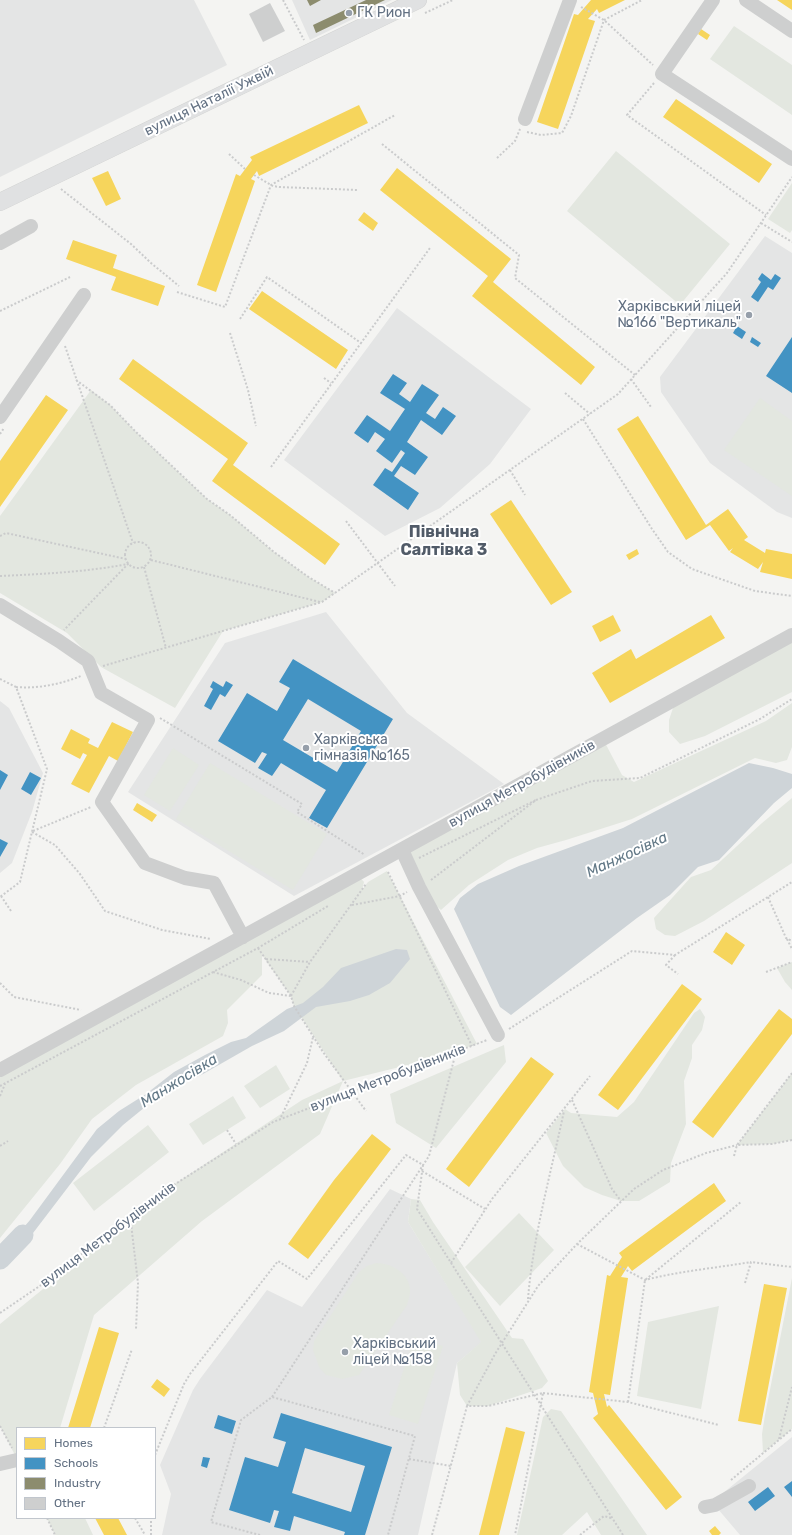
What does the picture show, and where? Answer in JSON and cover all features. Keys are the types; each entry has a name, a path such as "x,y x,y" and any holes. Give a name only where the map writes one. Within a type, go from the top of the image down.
{"main road":[{"name":"вулиця Наталії Ужвій","path":"0,202 418,0"}],"street":[{"path":"526,125 570,0"},
{"path":"713,0 662,74 792,159"},
{"path":"746,0 792,31"},
{"path":"0,243 31,226"},
{"path":"0,417 84,295"},
{"path":"0,605 59,640 88,661 101,693 148,720 102,802 145,863 185,878 214,883 237,940"},
{"name":"вулиця Метробудівників","path":"0,1070 792,635"},
{"path":"402,850 418,887 498,1035"},
{"path":"0,1464 15,1456"},
{"path":"705,1507 715,1505 749,1486"}],"path":[{"path":"283,0 310,52"},
{"path":"497,158 515,141 526,125 541,135 562,133 572,116 604,20 642,0"},
{"path":"584,8 604,20 662,74 627,116 766,215"},
{"path":"177,292 225,307 271,185 395,115"},
{"path":"382,144 518,255 515,278 635,375"},
{"path":"229,154 245,169"},
{"path":"254,175 271,185 280,187 358,190"},
{"path":"0,679 16,687 29,688 59,683 80,677 101,667 322,602 618,394 727,274 792,177"},
{"path":"60,189 131,244 151,263 180,286"},
{"path":"761,223 792,242"},
{"path":"270,467 430,248"},
{"path":"240,319 267,276 360,343"},
{"path":"0,311 70,277"},
{"path":"230,333 248,390 256,426"},
{"path":"64,345 133,543"},
{"path":"324,378 331,383"},
{"path":"631,379 651,407"},
{"path":"76,380 110,405 206,499 230,515 274,552 307,576 335,593"},
{"path":"565,393 590,414"},
{"path":"583,419 668,552 692,569 755,591 792,596"},
{"path":"510,470 525,495"},
{"path":"346,521 395,586"},
{"path":"0,536 6,533 126,560"},
{"path":"142,542 148,545 151,550 151,560 144,567 132,567 126,560 126,549 133,543 142,542"},
{"path":"151,560 322,602"},
{"path":"0,576 44,574 128,564"},
{"path":"63,630 128,564"},
{"path":"144,567 166,648"},
{"path":"11,911 1,896 20,882 47,769 16,687"},
{"path":"472,1046 387,871 407,864 536,800 592,780 640,778 760,719 792,699"},
{"path":"196,739 302,804 297,812 368,856"},
{"path":"352,905 400,896 428,883 536,800"},
{"path":"32,832 102,802"},
{"path":"32,832 55,844 80,874 105,911 162,930 237,940"},
{"path":"291,996 310,962 368,882 362,886"},
{"path":"678,974 666,966 675,955 792,882"},
{"path":"768,897 792,949"},
{"path":"0,1086 258,948 329,905"},
{"path":"786,938 792,941"},
{"path":"258,948 291,996 294,1006 313,1037 366,1111"},
{"name":"вулиця Метробудівників","path":"0,1313 53,1277 130,1215 161,1193 273,1122 498,1035 519,1024 632,951 675,955"},
{"path":"265,959 310,962"},
{"path":"766,972 792,962"},
{"path":"213,972 241,980 270,993 291,996"},
{"path":"0,983 14,997 102,1014"},
{"path":"281,1118 307,1063 313,1037"},
{"path":"260,1535 211,1522 241,1420 272,1397 429,1156 456,1052"},
{"path":"734,1156 738,1145 792,1073"},
{"path":"451,1263 492,1198 590,1076"},
{"path":"0,1096 5,1083"},
{"path":"572,1100 612,1189 621,1201"},
{"path":"528,1300 530,1275 536,1242 565,1109"},
{"path":"228,1130 237,1144"},
{"path":"432,1535 467,1406 502,1343 538,1286 577,1244 621,1201 634,1189 663,1170 706,1153 738,1145 772,1144 792,1140"},
{"path":"0,1146 8,1141"},
{"path":"156,1453 184,1384 190,1374 278,1261 307,1279 406,1155 423,1165"},
{"path":"423,1165 416,1209 623,1535"},
{"path":"422,1170 485,1209"},
{"path":"628,1402 645,1280 741,1202"},
{"path":"130,1215 138,1283 136,1329"},
{"path":"577,1244 645,1280 671,1274 751,1262 792,1267"},
{"path":"745,1282 751,1262"},
{"path":"104,1427 132,1349"},
{"path":"779,1440 792,1387"},
{"path":"467,1406 488,1406 543,1393 628,1402 719,1425"},
{"path":"515,1535 543,1393"},
{"path":"272,1397 415,1436 388,1535"},
{"path":"0,1426 15,1456"},
{"path":"729,1482 792,1429"},
{"path":"410,1458 451,1466"},
{"path":"580,1535 604,1516 612,1518"},
{"path":"48,1519 56,1535"},
{"path":"136,1519 145,1535"},
{"path":"151,1519 151,1535"}],"shaded area":[{"path":"0,0 194,0 227,65 0,177"},
{"path":"292,0 392,0 310,40"},
{"path":"734,26 792,65 792,115 710,59"},
{"path":"616,151 730,244 680,305 567,211"},
{"path":"792,183 792,230 790,233 768,219"},
{"name":"Харківський ліцей №166 \"Вертикаль\"","path":"765,236 792,253 792,518 777,512 710,463 661,392 660,377"},
{"path":"397,308 531,409 490,464 440,508 385,536 284,460"},
{"path":"91,390 110,405 136,432 207,499 230,515 274,552 307,576 335,593 322,602 223,631 175,708 101,667 67,633 0,593 0,516"},
{"path":"760,398 792,421 792,496 724,450"},
{"name":"Харківська гімназія №165","path":"326,612 407,713 504,784 294,896 128,792 225,643"},
{"path":"792,640 792,692 705,736 680,744 669,732 669,720 674,705"},
{"path":"0,701 9,708 43,773 32,812 12,863 0,873"},
{"path":"792,703 792,747 787,760 776,763 755,758 632,819 537,848 508,860 469,885 441,910 434,904 407,847 603,739 622,775 634,782 766,721"},
{"path":"173,748 199,765 170,811 144,795"},
{"path":"210,763 327,834 293,890 176,819"},
{"path":"792,798 792,863 704,921 675,936 665,935 656,929 654,918 691,877 711,870 762,823"},
{"path":"387,871 477,1044 428,1060 343,1081 294,1006 291,996 262,955 262,975 227,1010 228,1023 223,1036 136,1085 92,1119 60,1164 0,1238 0,1070 357,874 364,882 362,890 368,882"},
{"path":"792,962 792,990 785,982 777,968"},
{"path":"700,1009 705,1017 702,1030 692,1045 692,1058 684,1081 686,1124 671,1163 670,1182 639,1201 621,1201 584,1187 563,1166 546,1133 565,1109 571,1113 617,1117 634,1102 694,1013"},
{"path":"504,1045 506,1062 436,1148 396,1123 390,1094"},
{"path":"276,1065 290,1089 260,1108 244,1086"},
{"path":"792,1073 792,1140 772,1144 737,1145"},
{"path":"343,1081 320,1134 202,1221 94,1315 60,1427 16,1427 16,1457 0,1426 0,1324 161,1193 302,1100"},
{"path":"233,1096 246,1118 203,1145 189,1124"},
{"path":"148,1125 169,1152 94,1211 73,1183"},
{"name":"Харківський ліцей №158","path":"390,1189 411,1199 408,1222 482,1342 457,1363 418,1535 162,1535 171,1494 160,1465 193,1390 200,1379 267,1290 302,1307"},
{"path":"411,1199 420,1200 433,1222 512,1338 523,1339 548,1381 542,1388 488,1406 467,1406 460,1395 457,1363 481,1342 408,1222"},
{"path":"519,1213 554,1250 500,1306 465,1267"},
{"path":"376,1263 394,1267 404,1275 409,1286 410,1294 407,1305 359,1375 342,1379 326,1375 319,1367 313,1350 314,1341 359,1272 367,1266"},
{"path":"792,1278 792,1429 763,1453 762,1434 765,1415"},
{"path":"719,1306 701,1409 637,1396 648,1322"},
{"path":"414,1337 443,1346 418,1424 389,1415"},
{"path":"551,1409 561,1411 647,1535 601,1535 587,1512 562,1535 517,1535 543,1417"},
{"path":"792,1437 792,1535 740,1535 712,1502"},
{"path":"47,1519 85,1519 93,1535 55,1535"}],"water":[{"path":"749,763 792,774 792,788 774,803 719,860 698,867 670,895 637,918 511,1015 500,1007 454,909 460,898 478,884 519,866 623,828"},
{"path":"396,949 407,950 410,959 390,983 369,995 350,1001 316,1007 284,1031 252,1046 203,1074 179,1085 150,1103 123,1125 91,1157 14,1258 0,1255 30,1220 97,1129 119,1111 146,1094 174,1072 231,1042 246,1038 287,1009 303,1003 323,987 341,968"}],"building: Homes":[{"path":"591,0 625,0 599,13 597,9 588,19 595,21 558,129 537,122 574,14 578,15"},
{"path":"777,0 792,0 792,10"},
{"path":"701,29 710,35 707,40 698,34"},
{"path":"676,99 772,164 759,183 663,117"},
{"path":"359,105 368,123 259,176 257,171 251,179 255,181 216,292 197,285 236,174 240,176 252,160 250,157"},
{"path":"397,168 511,259 493,282 595,367 581,385 472,296 488,276 380,190"},
{"path":"108,171 121,199 106,206 92,178"},
{"path":"364,212 378,223 373,231 358,220"},
{"path":"73,240 117,255 113,268 165,286 158,306 111,290 116,277 66,259"},
{"path":"262,291 348,350 336,369 249,309"},
{"path":"133,359 248,443 233,465 340,544 325,565 212,481 228,459 119,379"},
{"path":"46,395 68,410 0,507 0,461"},
{"path":"638,416 706,525 728,509 748,537 744,540 765,553 766,549 792,554 792,579 760,572 763,562 758,569 730,552 733,548 729,551 710,525 686,540 617,429"},
{"path":"511,500 572,592 551,605 490,514"},
{"path":"637,549 639,554 629,560 626,555"},
{"path":"613,615 621,631 600,642 592,626"},
{"path":"711,615 725,638 610,703 592,673 631,649 636,659"},
{"path":"112,722 133,732 118,761 109,756 89,793 71,784 87,755 83,753 80,759 61,749 71,729 90,739 88,743 98,748"},
{"path":"137,803 157,815 152,822 133,810"},
{"path":"726,932 745,945 732,965 713,952"},
{"path":"682,984 702,999 618,1110 598,1095"},
{"path":"779,1009 792,1019 792,1034 713,1138 692,1122"},
{"path":"531,1057 554,1074 469,1187 446,1169"},
{"path":"372,1134 391,1149 308,1259 288,1244 334,1180"},
{"path":"714,1183 726,1201 632,1271 628,1266 621,1277 628,1278 610,1395 604,1394 607,1407 609,1405 682,1497 666,1510 593,1418 598,1414 593,1393 589,1392 607,1275 610,1276 622,1257 619,1253"},
{"path":"764,1284 787,1288 761,1425 738,1421"},
{"path":"99,1327 119,1333 90,1427 68,1427"},
{"path":"157,1379 170,1389 164,1397 151,1387"},
{"path":"506,1427 525,1432 499,1535 479,1535"},
{"path":"96,1519 119,1519 127,1535 104,1535"},
{"path":"715,1526 721,1533 719,1535 712,1535 709,1531"}],"building: Schools":[{"path":"762,273 771,280 775,274 781,278 773,290 768,287 758,302 751,297 761,282 758,279"},
{"path":"737,326 746,332 742,339 733,333"},
{"path":"752,337 761,343 758,347 750,342"},
{"path":"792,337 792,393 766,376"},
{"path":"393,374 407,383 399,394 410,402 422,384 439,395 426,413 435,419 443,407 456,416 442,435 421,420 407,442 428,457 415,475 401,466 394,476 419,493 408,510 373,485 385,468 392,472 405,453 401,450 392,463 376,451 385,439 375,432 368,443 354,433 367,415 390,431 405,409 380,393"},
{"path":"293,659 393,719 327,828 309,818 326,790 281,763 272,776 258,768 267,754 262,752 255,763 218,741 247,693 277,711 290,688 279,682","holes":["308,699 361,731 337,772 283,740"]},
{"path":"213,681 223,687 226,681 233,685 225,697 220,694 211,710 204,706 213,689 210,687"},
{"path":"0,770 8,775 0,790"},
{"path":"30,772 41,778 31,795 21,789"},
{"path":"0,839 8,843 0,857"},
{"path":"281,1413 392,1447 365,1535 344,1535 345,1532 294,1516 290,1531 274,1527 279,1511 274,1510 270,1523 229,1510 245,1457 278,1467 286,1442 273,1438","holes":["305,1448 365,1466 351,1512 292,1493"]},
{"path":"218,1415 236,1421 232,1434 214,1428"},
{"path":"203,1457 210,1458 207,1468 201,1466"},
{"path":"792,1481 792,1497 784,1487"},
{"path":"768,1487 775,1496 755,1511 748,1502"}],"building: Industry":[{"path":"307,0 321,0 310,6"},
{"name":"ГК Рион","path":"366,0 385,0 316,33 313,25"}],"building: Other":[{"path":"270,3 285,31 263,42 249,14"}],"waterway":[{"name":"Манжосівка","path":"0,1259 23,1235"}],"place":[{"name":"ГК Рион","path":"349,13"},
{"name":"Харківський ліцей №166 \"Вертикаль\"","path":"749,315"},
{"name":"Харківська гімназія №165","path":"306,748"},
{"name":"Харківський ліцей №158","path":"345,1352"}],"district":[{"name":"Північна Салтівка 3","path":"444,541"}]}
